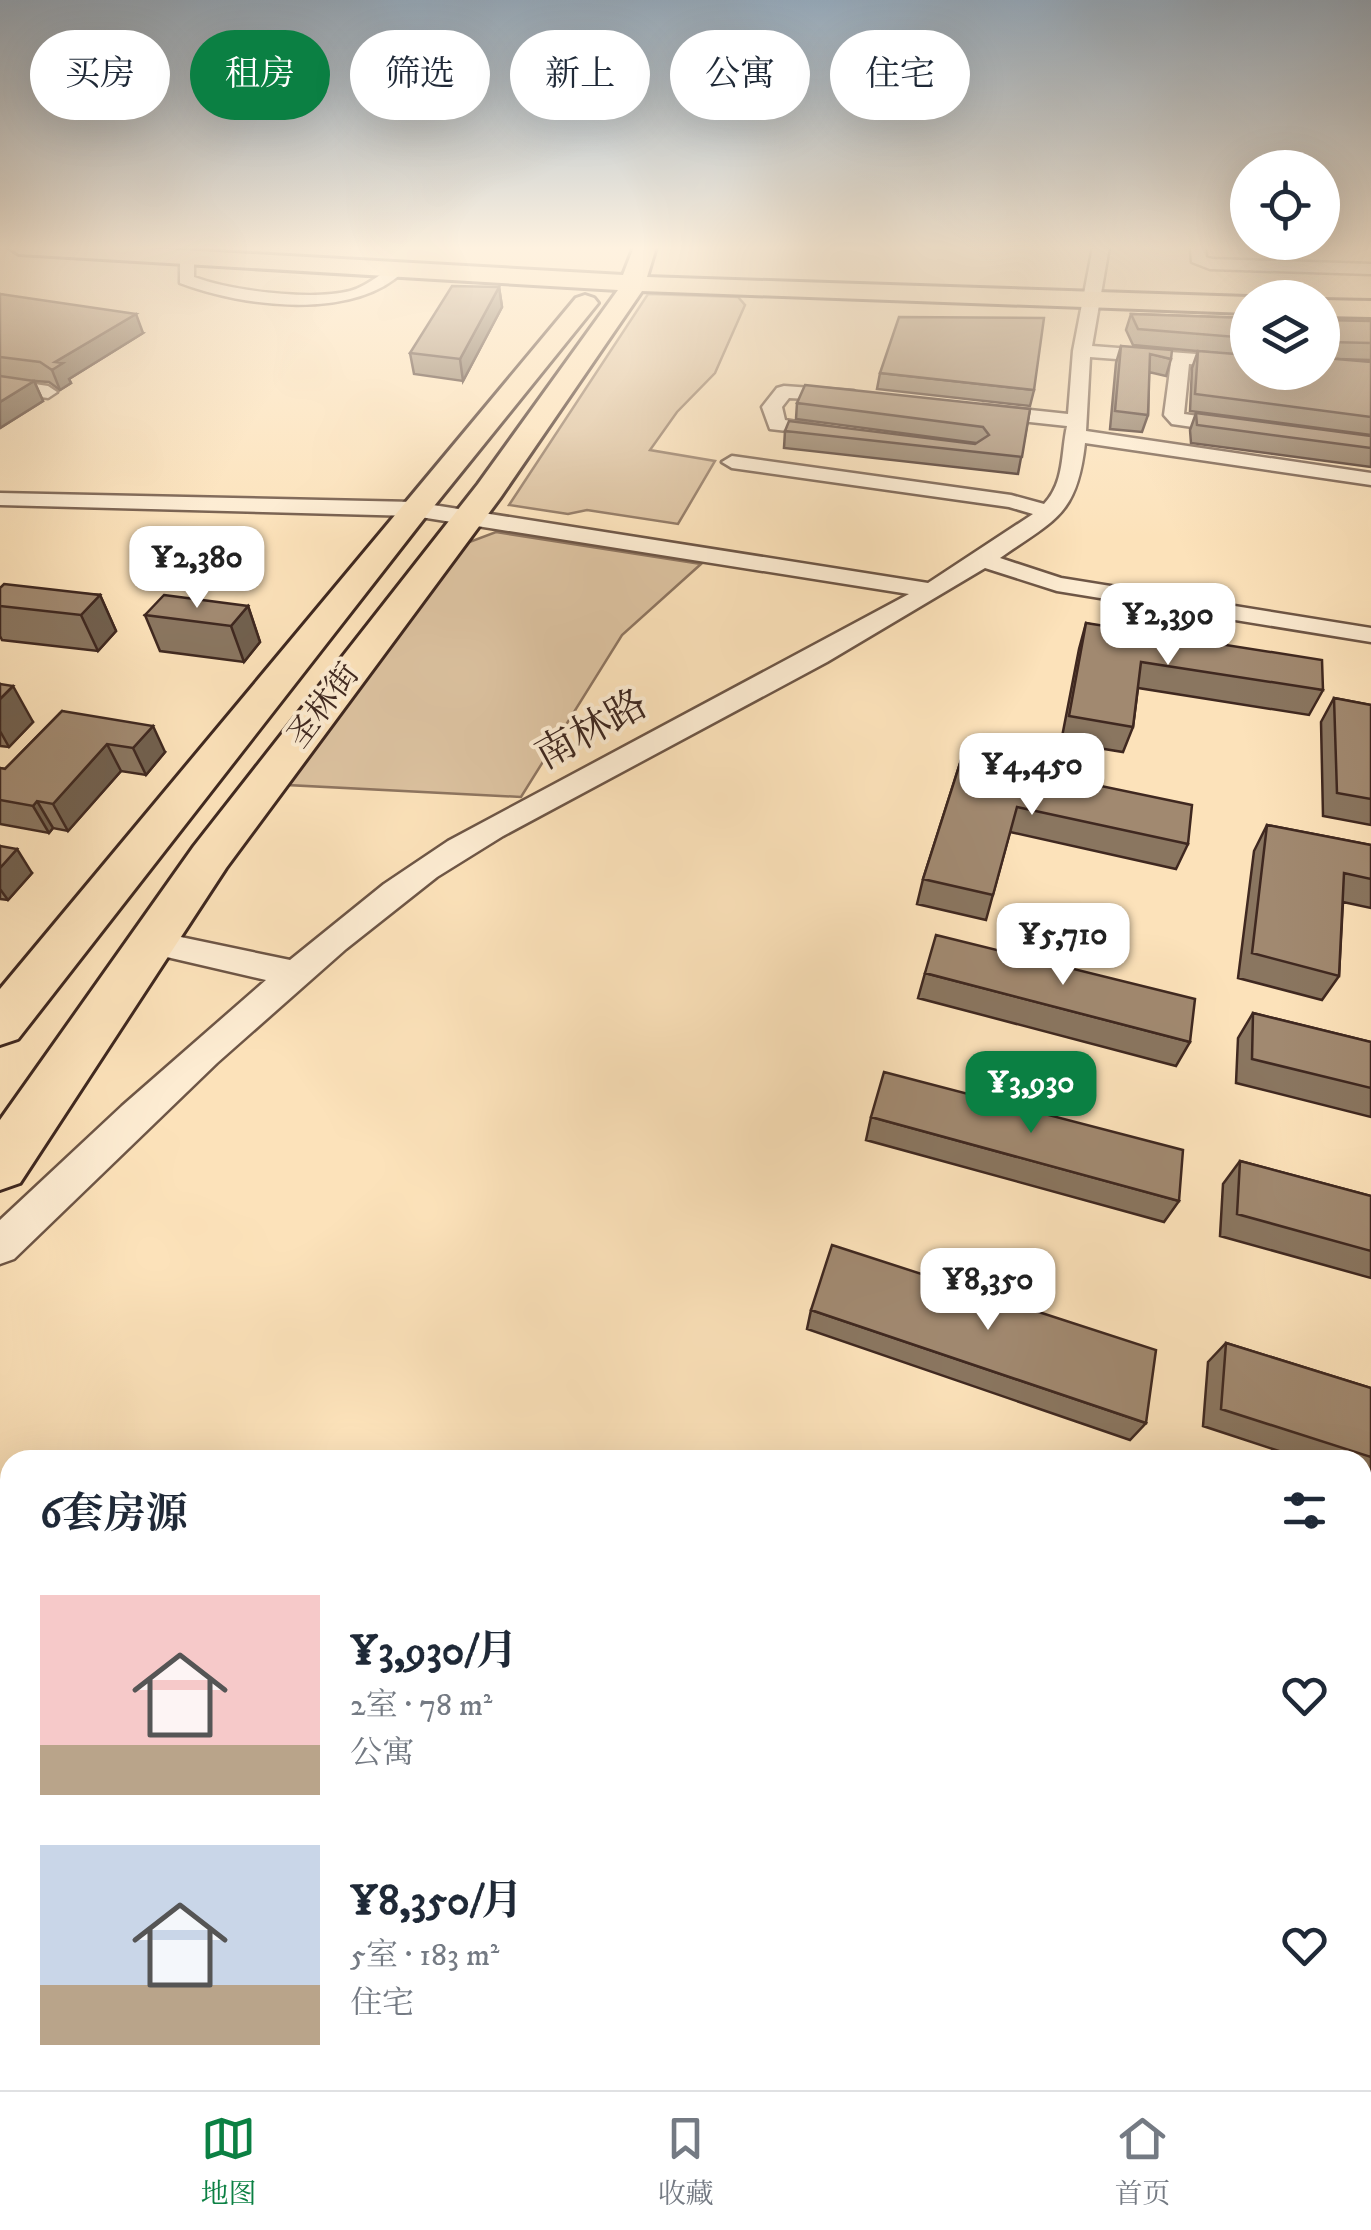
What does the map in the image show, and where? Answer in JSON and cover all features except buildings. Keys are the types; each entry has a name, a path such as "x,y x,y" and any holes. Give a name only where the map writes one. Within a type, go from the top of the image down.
{"highway":[{"name":"圣林街","path":"0,1024 551,345"},
{"name":"圣林街","path":"10,1152 210,858 564,388 585,345"}],"street":[{"path":"732,462 1012,502 1052,513 1064,496 1076,428 1083,345"},
{"path":"1082,351 1230,362"},
{"path":"1180,359 1174,415 1179,420 1255,430"},
{"path":"0,385 48,392"},
{"path":"857,436 777,425 772,406 784,392 869,398"},
{"path":"960,408 1371,479"},
{"path":"0,499 414,509 932,591"},
{"name":"南林路","path":"0,1246 92,1155 405,881 482,833 932,591 1052,513"},
{"path":"983,560 1058,584 1371,635"},
{"path":"152,942 295,974"},
{"path":"10,1152 19,1180 38,1183 92,1155"}],"shaded area":[{"path":"615,345 728,345 715,373 677,412 650,450 715,461 678,524 587,510 568,514 509,505"},
{"path":"496,532 701,564 622,635 521,797 288,785 464,544"}]}
